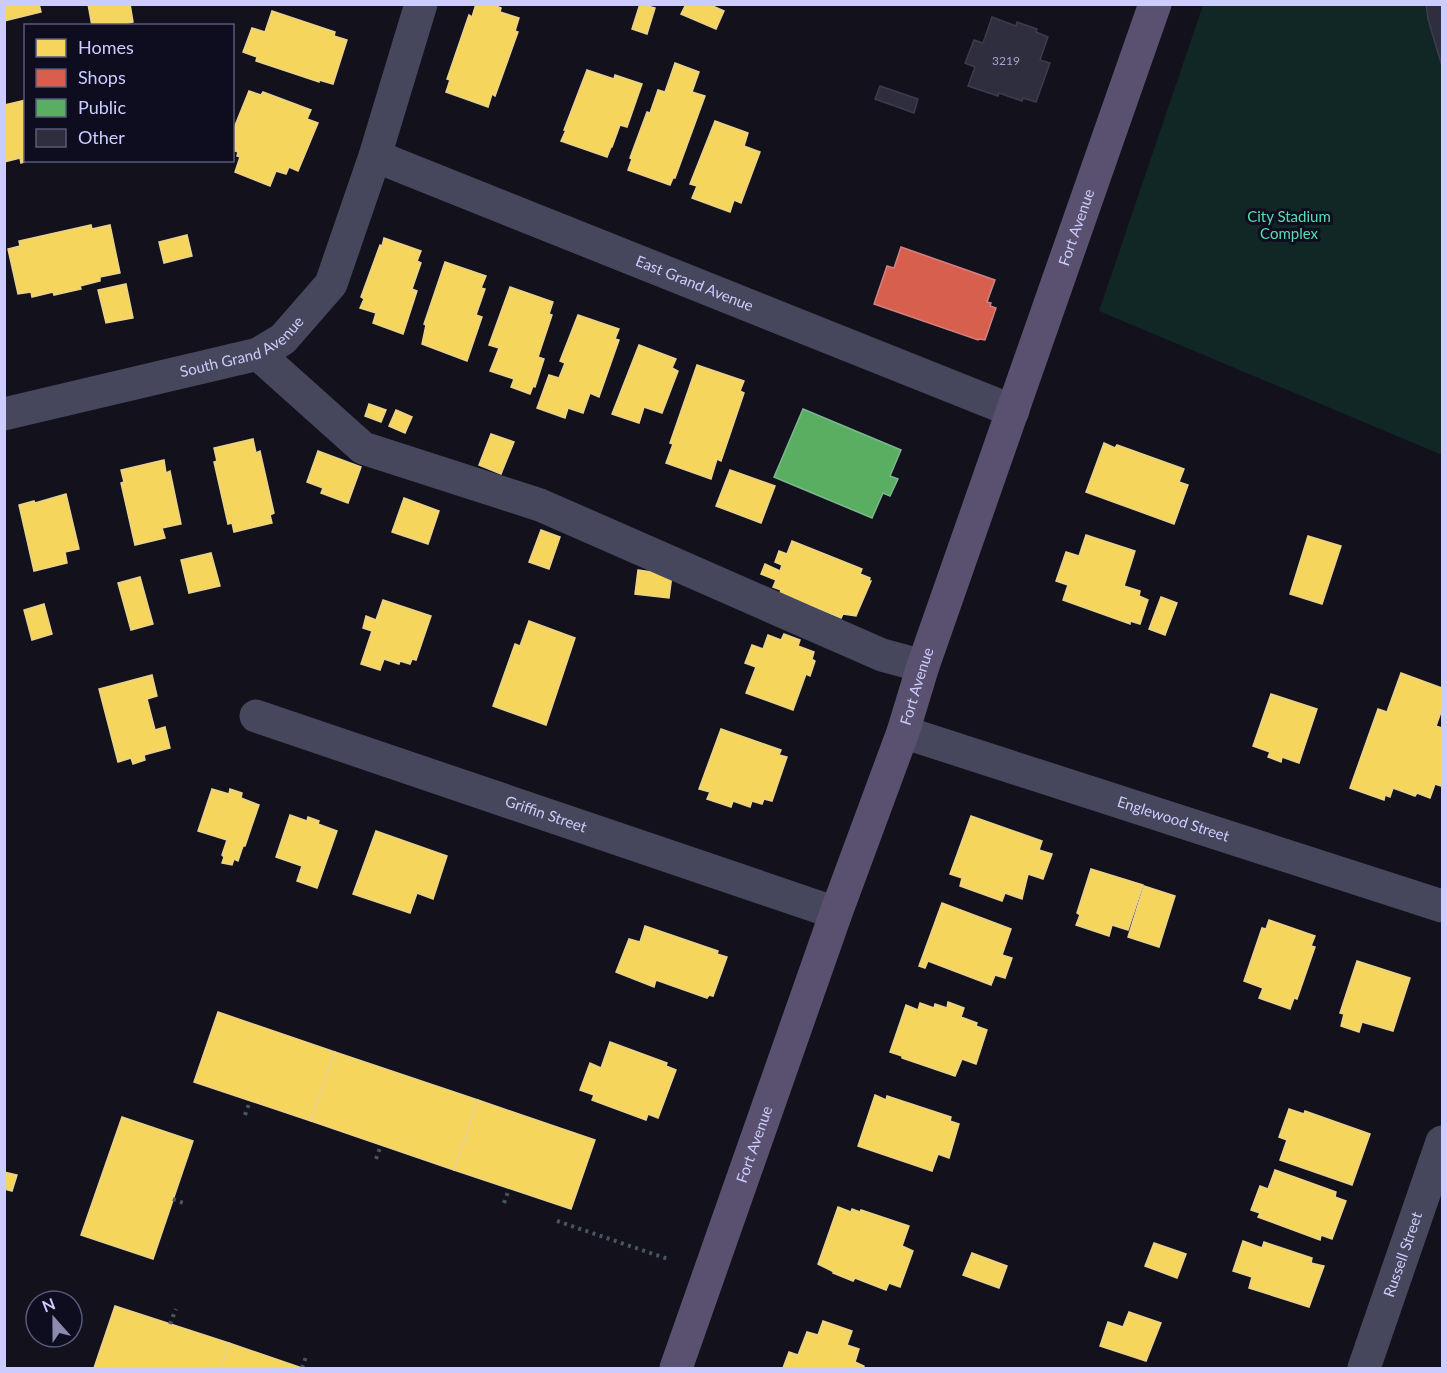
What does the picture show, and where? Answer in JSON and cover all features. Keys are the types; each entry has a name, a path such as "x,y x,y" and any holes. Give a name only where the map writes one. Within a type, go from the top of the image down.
{"main road":[{"name":"Fort Avenue","path":"676,1368 836,913 903,732 923,666 1155,4"}],"street":[{"name":"South Grand Avenue","path":"4,414 258,354 283,339 331,284 375,156 421,4"},
{"name":"East Grand Avenue","path":"375,156 1013,411"},
{"path":"258,354 363,448 540,505 882,655 923,666"},
{"name":"Griffin Street","path":"256,716 836,913"},
{"name":"Englewood Street","path":"903,732 1443,906"},
{"name":"Russell Street","path":"1364,1368 1443,1142"}],"path":[{"path":"245,1115 250,1101"},
{"path":"376,1159 381,1146"},
{"path":"504,1203 509,1189"},
{"path":"173,1199 186,1204"},
{"path":"557,1221 668,1259"},
{"path":"170,1324 176,1309"},
{"path":"302,1368 307,1354"}],"green space":[{"name":"City Stadium Complex","path":"1203,5 1442,5 1442,455 1099,311"}],"building: Homes":[{"path":"4,4 39,4 41,12 4,21"},
{"path":"88,4 130,4 133,22 92,24"},
{"path":"476,4 491,4 501,8 500,12 519,18 515,31 518,32 495,96 492,94 488,107 446,92 450,80 447,79 469,15 472,17"},
{"path":"640,4 655,8 647,34 632,29"},
{"path":"686,4 708,4 724,11 716,29 681,14"},
{"path":"272,11 335,32 334,36 347,40 333,84 319,80 319,82 256,61 257,57 243,52 252,28 265,32"},
{"path":"675,63 699,72 692,92 705,96 675,178 670,185 628,170 632,159 630,158 647,112 650,113 658,90 665,92"},
{"path":"587,70 614,79 615,75 642,84 627,127 620,125 607,157 561,141"},
{"path":"249,91 261,95 263,92 311,110 307,119 318,123 298,171 289,167 286,174 276,171 270,186 235,172 240,157 237,156 238,152 234,151 234,128"},
{"path":"24,100 24,162 21,163 20,158 4,162 4,105"},
{"path":"715,121 748,133 744,146 760,152 741,203 734,200 730,212 692,198 697,186 690,184"},
{"path":"91,225 92,229 110,225 120,273 100,277 100,281 80,286 81,289 54,295 53,292 32,297 31,292 18,294 8,249 20,246 19,241"},
{"path":"187,235 192,256 164,263 159,242"},
{"path":"384,238 421,251 417,261 421,263 412,289 417,291 403,334 373,323 376,313 360,308 364,299 361,297"},
{"path":"445,262 486,276 481,288 485,289 476,315 482,317 467,361 422,344 426,325 424,324"},
{"path":"126,284 133,318 106,323 98,290"},
{"path":"510,287 553,302 549,314 552,315 538,357 544,359 535,387 533,386 530,394 511,387 514,379 490,371 499,348 489,345"},
{"path":"578,315 619,329 615,339 619,340 599,397 590,393 583,413 568,408 565,418 537,408 549,375 559,378 565,363 560,361"},
{"path":"639,345 676,359 672,368 678,371 662,413 644,407 639,423 612,414"},
{"path":"697,365 744,381 740,391 744,393 721,461 717,459 711,479 666,463 673,444 670,443"},
{"path":"369,404 386,410 381,422 365,416"},
{"path":"396,410 412,417 405,433 389,426"},
{"path":"491,434 514,442 501,474 479,465"},
{"path":"253,439 256,453 260,451 274,513 270,515 272,523 234,532 232,523 228,524 214,462 217,461 214,448"},
{"path":"1104,443 1115,448 1117,445 1184,469 1179,482 1188,485 1174,524 1086,492"},
{"path":"318,451 361,467 348,503 321,493 323,488 307,482"},
{"path":"164,460 166,473 170,471 181,524 162,528 165,538 135,545 121,483 124,482 121,470"},
{"path":"730,470 775,486 761,523 716,506"},
{"path":"66,494 79,549 65,552 67,563 34,571 19,505"},
{"path":"404,498 439,511 428,544 392,532"},
{"path":"541,530 560,537 549,569 529,562"},
{"path":"1086,535 1135,551 1124,586 1140,591 1139,596 1148,600 1140,624 1130,621 1130,624 1063,600 1068,585 1056,581 1066,552 1079,556"},
{"path":"1308,536 1341,546 1322,604 1290,594"},
{"path":"792,541 862,569 860,574 870,578 869,581 871,581 856,616 843,614 841,618 780,593 781,590 773,587 776,580 761,574 765,564 780,571 782,565 775,562 779,551 787,554"},
{"path":"211,553 220,586 189,593 181,560"},
{"path":"638,570 672,575 669,598 635,594"},
{"path":"140,577 153,624 131,630 118,583"},
{"path":"1161,597 1177,603 1165,635 1149,629"},
{"path":"383,600 431,616 416,660 412,659 410,664 400,661 399,664 384,659 380,670 361,664 372,631 363,628 366,616 376,620"},
{"path":"44,604 52,634 32,640 24,610"},
{"path":"529,621 575,638 546,725 493,706 515,644 520,646"},
{"path":"784,634 800,640 798,646 814,652 812,659 815,661 810,676 806,674 793,710 746,693 756,667 745,663 752,645 763,649 768,635 781,640"},
{"path":"1401,673 1442,688 1442,709 1436,726 1442,728 1442,782 1441,786 1435,784 1430,798 1417,793 1415,796 1393,788 1390,797 1385,795 1384,800 1350,788 1378,709 1387,712"},
{"path":"152,675 157,696 147,699 155,730 165,727 170,748 144,755 145,760 133,764 131,758 118,762 99,689"},
{"path":"1271,694 1317,709 1299,763 1282,757 1281,762 1268,757 1270,752 1253,746"},
{"path":"721,729 781,750 779,755 787,757 772,801 764,799 762,804 752,801 750,807 733,801 731,807 707,799 710,792 699,789"},
{"path":"212,789 229,794 230,789 242,793 241,798 259,805 245,846 243,846 238,861 234,859 232,865 222,863 227,840 198,831"},
{"path":"290,815 307,821 308,817 319,821 318,824 337,831 317,888 297,881 302,866 276,857"},
{"path":"971,816 1042,841 1039,850 1052,854 1043,879 1028,874 1022,899 1005,893 1002,901 960,886 962,878 950,874"},
{"path":"376,831 447,856 433,899 417,893 410,913 353,894"},
{"path":"1091,869 1143,885 1128,930 1112,925 1109,936 1076,925 1080,915 1077,913"},
{"path":"1144,886 1175,896 1159,947 1128,937"},
{"path":"942,903 1011,929 1002,955 1012,958 1005,978 995,975 991,985 928,961 925,968 919,966"},
{"path":"1269,920 1315,936 1311,946 1315,947 1297,999 1294,998 1290,1009 1259,998 1263,988 1244,981 1262,928 1266,929"},
{"path":"645,926 718,951 717,954 727,957 713,996 709,995 707,998 656,980 654,987 616,972 629,939 640,942"},
{"path":"1357,961 1410,978 1393,1031 1362,1022 1359,1032 1341,1026 1344,1014 1340,1013"},
{"path":"948,1002 964,1008 961,1017 987,1030 976,1064 962,1059 955,1076 890,1052 906,1005 918,1010 920,1003 934,1008 935,1004 947,1008"},
{"path":"218,1012 335,1052 311,1121 194,1082"},
{"path":"610,1042 667,1063 666,1066 676,1070 658,1118 648,1114 646,1120 592,1100 594,1095 580,1090 590,1063 601,1068"},
{"path":"335,1052 478,1100 454,1170 311,1121"},
{"path":"875,1095 886,1100 887,1096 951,1117 950,1121 959,1124 949,1158 938,1154 932,1171 858,1146"},
{"path":"478,1100 595,1140 571,1209 454,1170"},
{"path":"1289,1109 1304,1114 1305,1111 1370,1134 1352,1185 1280,1160 1287,1140 1279,1137"},
{"path":"122,1117 193,1141 153,1259 81,1235"},
{"path":"1275,1170 1336,1192 1335,1197 1346,1201 1332,1239 1321,1235 1320,1240 1258,1217 1260,1213 1251,1210 1260,1186 1268,1189"},
{"path":"4,1172 17,1175 12,1191 4,1189"},
{"path":"838,1207 851,1212 852,1209 860,1212 861,1210 909,1226 902,1246 913,1251 900,1287 889,1283 886,1290 855,1278 853,1281 818,1264"},
{"path":"1243,1241 1262,1248 1264,1242 1312,1258 1311,1263 1324,1266 1309,1307 1249,1288 1252,1277 1233,1271"},
{"path":"1154,1243 1186,1254 1177,1278 1145,1266"},
{"path":"972,1253 1007,1266 999,1288 963,1275"},
{"path":"115,1306 229,1343 221,1368 94,1368"},
{"path":"1129,1312 1161,1323 1146,1361 1100,1346 1108,1322 1123,1327"},
{"path":"823,1321 852,1331 847,1345 859,1349 855,1362 864,1366 863,1368 783,1368 789,1352 798,1355 807,1332 818,1335"},
{"path":"229,1343 302,1368 221,1368"}],"building: Shops":[{"path":"901,247 995,280 987,302 996,308 985,340 978,340 874,304 887,266 894,268"}],"building: Public":[{"path":"803,409 901,450 890,476 898,479 890,496 883,493 872,518 774,477"}],"building: Other":[{"path":"1426,4 1442,4 1442,66 1428,19"},
{"path":"992,17 1016,26 1017,22 1037,29 1036,32 1048,37 1040,60 1050,63 1036,102 1023,98 1022,101 999,93 998,96 968,86 975,67 965,63 974,40 983,43"},
{"path":"880,86 918,99 914,113 875,99"}]}
